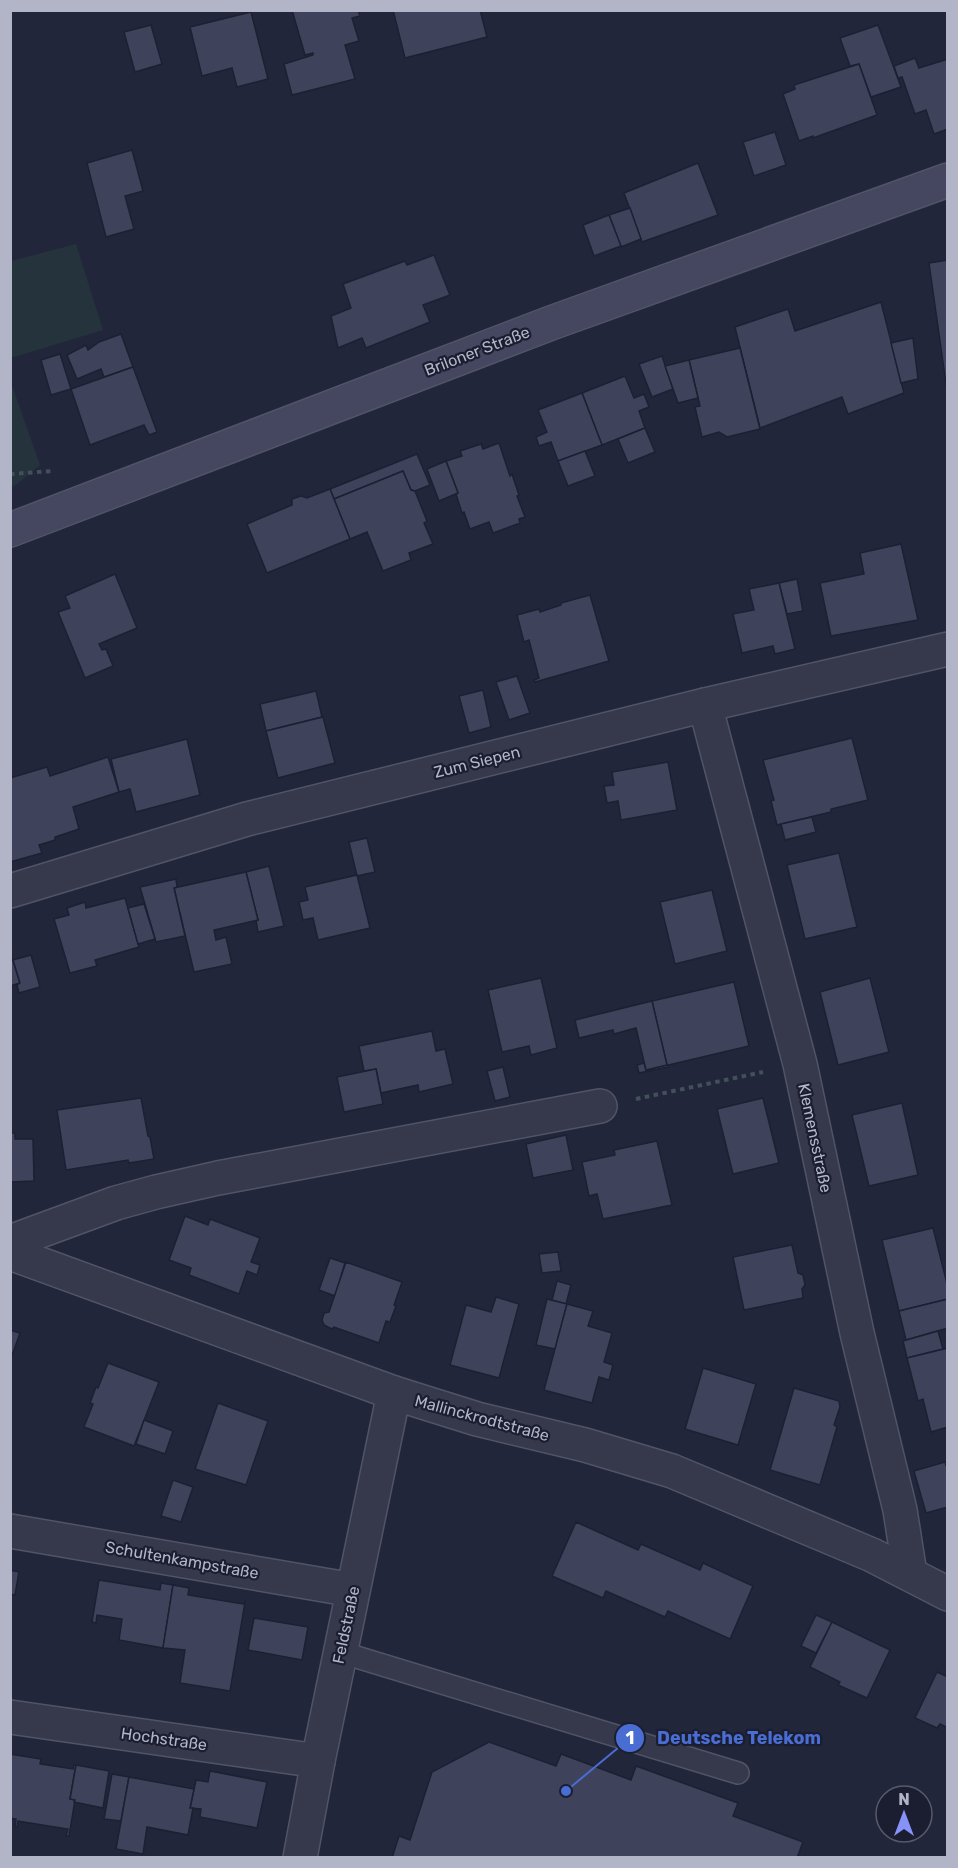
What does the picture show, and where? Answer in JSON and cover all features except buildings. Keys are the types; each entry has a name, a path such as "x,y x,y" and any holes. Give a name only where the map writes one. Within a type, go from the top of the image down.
{"main road":[{"name":"Briloner Straße","path":"10,530 551,323 948,180"}],"street":[{"name":"Zum Siepen","path":"10,891 247,819 705,705 948,649"},
{"name":"Klemensstraße","path":"705,705 800,1064 857,1333 900,1510 910,1574"},
{"path":"10,1242 116,1203 176,1187 600,1106"},
{"name":"Mallinckrodtstraße","path":"10,1253 394,1393 477,1419 585,1445 672,1471 769,1510 910,1574 948,1594"},
{"name":"Feldstraße","path":"300,1857 394,1393"},
{"name":"Schultenkampstraße","path":"10,1531 353,1590"},
{"name":"Hochstraße","path":"10,1717 318,1761"}],"lane":[{"path":"340,1652 738,1773"}],"path":[{"path":"600,1106 800,1064"}],"shaded area":[{"path":"76,244 103,330 11,358 11,261"},
{"path":"10,380 40,465 11,487"}],"place":[{"name":"Deutsche Telekom","path":"566,1791"}]}
